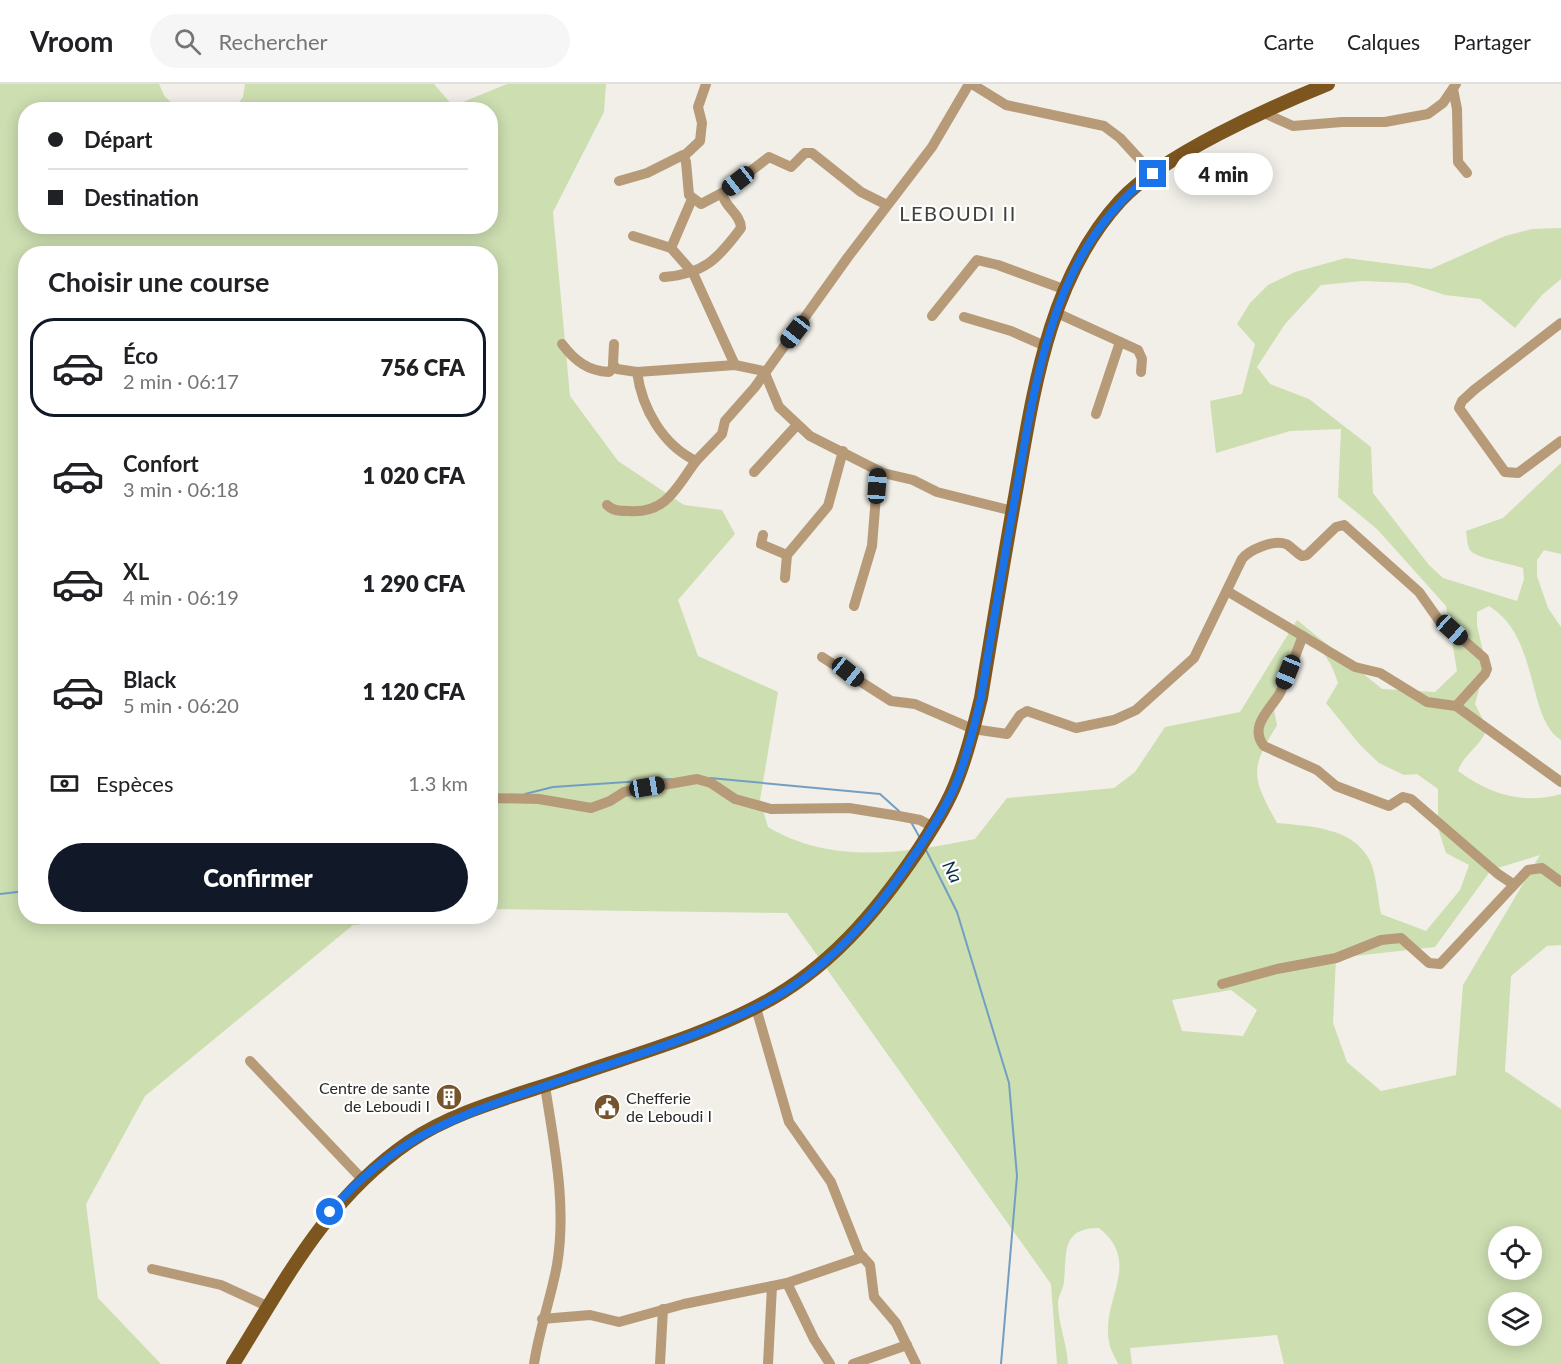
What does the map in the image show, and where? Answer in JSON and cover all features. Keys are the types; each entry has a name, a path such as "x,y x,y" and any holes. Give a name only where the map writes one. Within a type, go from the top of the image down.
{"main road":[{"path":"233,1364 321,1223 362,1179 411,1140 440,1124 708,1028 756,1008 790,987 842,948 877,907 933,827 957,781 973,729 1036,384 1057,313 1088,245 1120,201 1153,174 1264,113 1328,84"}],"street":[{"path":"619,181 647,173 684,156 700,141 702,123 698,107 706,84"},
{"path":"607,505 612,510 642,512 664,504 696,461 722,434 725,421 755,387 764,371 932,147 971,84 1006,105 1104,126 1120,138 1153,174"},
{"path":"1264,113 1293,126 1342,122 1385,122 1428,114 1443,103 1455,87"},
{"path":"1455,87 1458,162 1467,173"},
{"path":"684,156 689,195 692,200 700,204 722,193 769,157 791,167 805,153 812,153 861,192 887,205"},
{"path":"663,277 693,273 710,265 741,228 740,220 727,205 722,193"},
{"path":"671,248 692,200"},
{"path":"633,236 671,248 693,273 735,366"},
{"path":"932,316 976,260 998,265 1066,290"},
{"path":"1057,313 1141,354 1141,372"},
{"path":"964,317 1011,331 1046,346"},
{"path":"1561,323 1474,390 1462,401 1459,408 1505,472 1518,473 1561,441"},
{"path":"1096,414 1120,342"},
{"path":"562,344 574,360 597,372 609,372 614,367 614,344"},
{"path":"614,367 637,372 735,366 764,371"},
{"path":"764,371 776,402 810,436 878,471 913,480 947,495 1013,511"},
{"path":"637,372 639,391 651,417 679,453 696,461"},
{"path":"754,472 797,425"},
{"path":"785,578 787,555 828,506 843,451"},
{"path":"854,606 872,546 878,471"},
{"path":"822,657 891,701 915,704 973,729 1007,734 1020,715 1027,711 1076,728 1126,716 1161,690 1194,658 1242,559 1249,551 1278,543 1287,544 1302,556 1307,555 1336,527 1344,525 1419,592 1443,626 1452,630 1484,658 1487,669 1485,674 1456,706"},
{"path":"763,535 761,544 787,555"},
{"path":"1227,591 1355,666 1380,673 1427,702 1456,706 1561,782"},
{"path":"1302,636 1279,693 1268,706 1260,725 1260,741 1264,746 1317,770 1336,786 1389,806 1403,797 1411,798 1498,874 1513,884"},
{"path":"498,798 539,799 591,808 610,801 624,792 690,779 711,783 735,799 771,809 849,808 920,820 933,827"},
{"path":"1222,984 1277,969 1336,958 1382,940 1401,938 1429,963 1440,964 1513,884 1535,868 1548,870 1561,882"},
{"path":"756,1008 789,1122 831,1182 863,1257 870,1265 874,1297 896,1323 916,1364"},
{"path":"250,1061 362,1179"},
{"path":"534,1364 542,1320 557,1264 562,1192 545,1086"},
{"path":"542,1320 590,1315 619,1322 663,1309 788,1283 863,1257"},
{"path":"152,1269 221,1285 269,1306"},
{"path":"788,1283 814,1339 830,1364"},
{"path":"768,1364 772,1286"},
{"path":"660,1364 663,1309"},
{"path":"853,1364 907,1345"}],"green space":[{"path":"0,84 159,84 165,97 171,102 18,102 18,234 498,234 498,102 463,102 507,84 606,84 604,112 553,212 570,396 618,461 684,505 722,510 735,534 678,600 698,656 778,692 760,800 768,827 792,839 817,847 843,851 896,851 975,839 1007,798 1114,788 1135,772 1165,727 1240,712 1297,620 1382,689 1435,692 1457,671 1446,606 1377,529 1338,497 1341,429 1290,431 1216,453 1210,401 1242,394 1255,344 1237,324 1250,303 1268,285 1295,272 1346,258 1431,269 1505,236 1532,229 1561,228 1561,279 1542,295 1515,328 1480,299 1445,295 1408,283 1363,281 1321,285 1285,324 1257,367 1270,384 1309,399 1371,447 1373,493 1429,565 1443,578 1517,601 1524,579 1523,568 1473,553 1469,548 1466,531 1503,518 1561,463 1561,554 1544,550 1537,560 1537,576 1548,608 1561,627 1561,740 1550,729 1542,714 1517,637 1505,620 1489,606 1477,612 1477,626 1486,664 1475,704 1487,728 1458,771 1482,786 1520,798 1561,794 1561,945 1547,946 1511,976 1505,1071 1561,1109 1561,1364 1284,1364 1277,1335 1130,1348 1132,1364 1118,1364 1110,1345 1108,1326 1118,1282 1118,1254 1112,1241 1099,1228 1078,1232 1068,1244 1064,1284 1058,1303 1068,1364 1057,1364 1051,1284 787,913 498,909 498,246 18,246 18,924 362,924 353,925 145,1096 86,1204 98,1298 161,1364 0,1364","holes":["1303,637 1321,650 1333,669 1338,683 1326,703 1360,745 1379,763 1404,775 1417,774 1438,789 1438,828 1446,853 1469,865 1460,890 1426,931 1381,914 1371,864 1361,848 1352,840 1341,834 1315,827 1277,823 1263,795 1257,774 1258,764 1277,725 1274,710 1286,659","1540,855 1463,985 1456,1075 1381,1091 1347,1062 1333,1023 1336,958 1435,947 1491,870","1231,990 1257,1010 1243,1036 1182,1031 1172,1000"]},
{"path":"245,84 434,84 450,102 239,102 243,97"}],"waterway":[{"name":"Na","path":"710,778 880,794 900,812"},
{"name":"Na","path":"525,794 553,787 671,779"},
{"name":"Na","path":"911,822 920,838"},
{"name":"Na","path":"925,848 957,912 1009,1083 1017,1176 1001,1364"},
{"name":"Na","path":"0,894 18,892"}],"place":[{"name":"Centre de sante de Leboudi I","path":"449,1097"},
{"name":"Chefferie de Leboudi I","path":"607,1107"}],"district":[{"name":"LEBOUDI II","path":"958,214"}],"route":[{"path":"330,1212 362,1179 389,1156 411,1140 440,1124 468,1112 708,1028 756,1008 790,987 842,948 877,907 901,875 947,803 970,744 981,698 1036,384 1059,306 1073,273 1104,221 1134,187 1153,174"}]}
